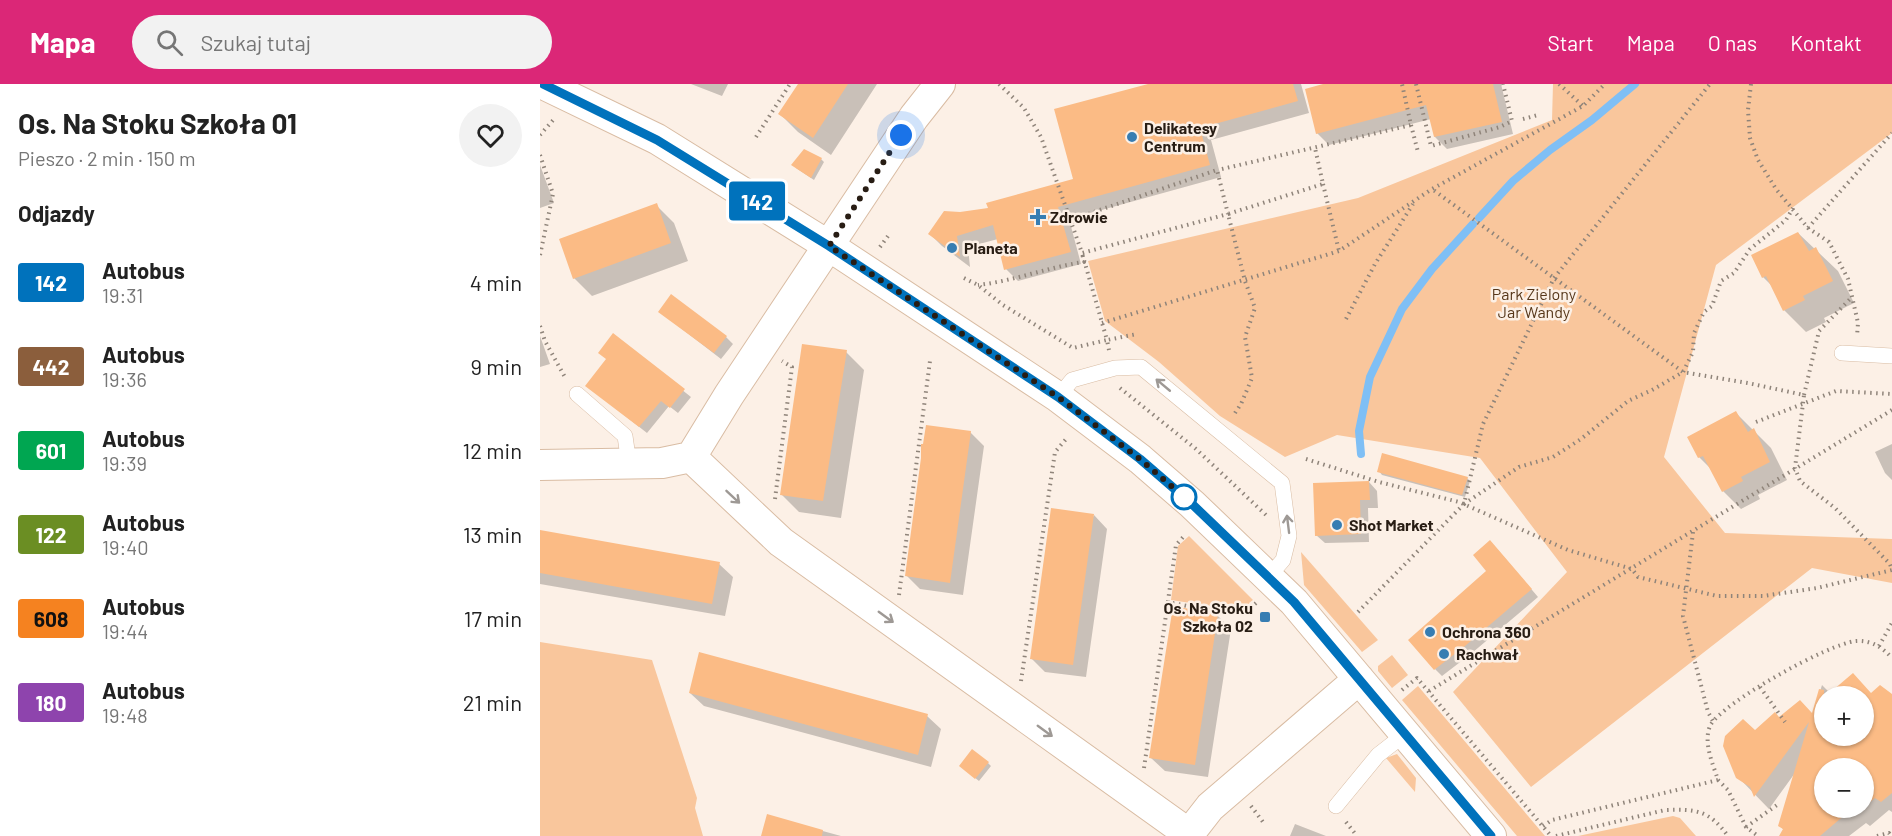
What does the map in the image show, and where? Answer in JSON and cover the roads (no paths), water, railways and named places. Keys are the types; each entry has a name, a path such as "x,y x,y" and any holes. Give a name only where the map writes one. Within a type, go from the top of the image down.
{"street":[{"path":"543,84 657,140 829,246 1058,397 1172,486 1264,588 1294,602 1491,836"},
{"path":"540,465 662,463 691,457 729,395 914,117 940,84"},
{"path":"691,457 781,542 1188,835 1209,807 1359,679"}],"lane":[{"path":"1842,353 1892,356"},
{"path":"1058,397 1072,380 1115,368 1141,367 1282,483 1289,536 1283,560 1264,588"},
{"path":"573,390 625,436 629,464"},
{"path":"1336,806 1378,755 1405,734"}],"waterway":[{"path":"1479,218 1513,181 1635,84"},
{"path":"1361,454 1359,431 1370,377 1402,309 1432,269 1473,224"}],"place":[{"name":"Delikatesy Centrum","path":"1132,137"},
{"name":"Zdrowie","path":"1038,217"},
{"name":"Planeta","path":"952,248"},
{"name":"Shot Market","path":"1337,525"},
{"name":"Os. Na Stoku Szkoła 02","path":"1265,617"},
{"name":"Ochrona 360","path":"1430,632"},
{"name":"Rachwał","path":"1444,654"}],"park label":[{"name":"Park Zielony Jar Wandy","path":"1534,303"}]}
